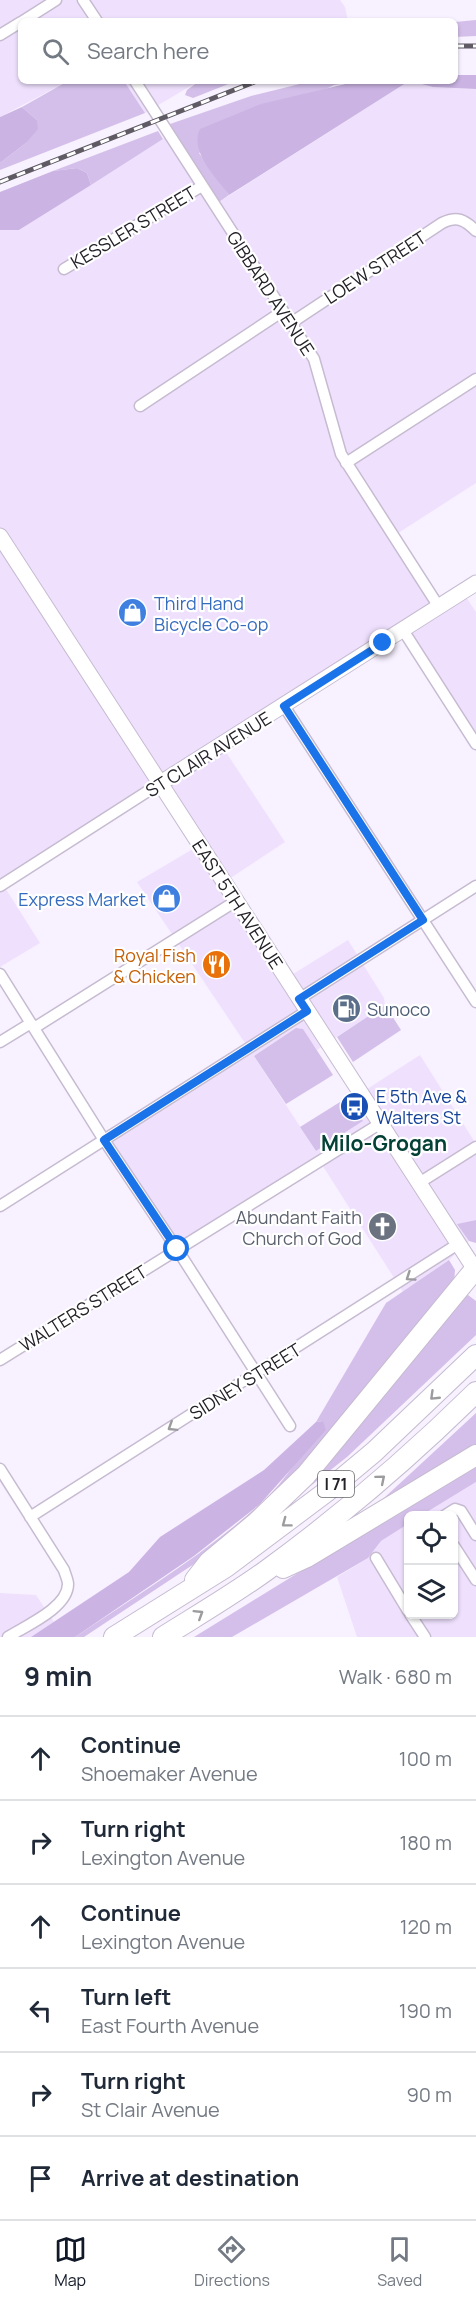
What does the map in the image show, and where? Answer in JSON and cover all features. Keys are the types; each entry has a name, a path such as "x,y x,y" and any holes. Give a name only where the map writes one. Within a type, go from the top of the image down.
{"highway":[{"path":"182,1596 209,1562 256,1523 306,1475 476,1269"},
{"name":"I 71","path":"114,1637 182,1596 235,1560 326,1492 374,1452 476,1355"},
{"name":"I 71","path":"163,1637 235,1592 320,1530 437,1430 476,1392"},
{"path":"235,1592 307,1557 476,1455"}],"main road":[{"name":"EAST 5TH AVENUE","path":"0,536 476,1269"},
{"name":"ST CLAIR AVENUE","path":"159,784 476,583"}],"street":[{"path":"28,18 56,0"},
{"path":"83,0 95,18"},
{"path":"0,35 18,24"},
{"name":"GIBBARD AVENUE","path":"137,84 314,359 341,454 439,607"},
{"name":"KESSLER STREET","path":"64,269 202,186"},
{"name":"LOEW STREET","path":"291,323 452,218 463,219 476,231"},
{"path":"140,406 283,311"},
{"path":"346,463 476,379"},
{"path":"403,630 476,744"},
{"path":"284,706 476,1002"},
{"name":"ST CLAIR AVENUE","path":"0,886 159,784"},
{"path":"0,1206 104,1140 303,1005 423,920 476,886"},
{"path":"0,1042 33,1025 236,901"},
{"path":"0,974 104,1140 290,1426"},
{"name":"WALTERS STREET","path":"0,1360 381,1123"},
{"path":"419,1183 476,1147"},
{"name":"SIDNEY STREET","path":"30,1517 458,1244"},
{"path":"0,1469 64,1570 68,1584 64,1598 55,1608 8,1637"},
{"path":"451,1511 455,1509 461,1511 476,1535"},
{"path":"458,1553 476,1580"},
{"path":"376,1558 404,1605"},
{"path":"413,1619 425,1637"}],"shaded area":[{"path":"0,0 340,0 345,7 347,18 18,18 18,84 62,84 0,117"},
{"path":"476,20 476,36 458,37 458,22"},
{"path":"458,75 476,75 476,89 433,87 422,84 458,84"},
{"path":"63,84 126,84 145,113 0,170 0,163 26,143 37,120 22,107"},
{"path":"126,84 194,84 145,113"},
{"path":"195,84 228,84 193,98 185,95 187,90"},
{"path":"300,84 340,84 199,153 229,195 219,202 170,124 251,96"},
{"path":"345,84 404,84 229,195 201,156 198,147 200,129 261,104"},
{"path":"404,84 476,89 476,483 392,537 438,607 462,591 476,612 476,744 404,629 222,746 285,842 223,883 285,979 348,940 384,998 385,1005 317,1050 303,1030 254,1056 316,1151 363,1121 350,1100 420,1055 476,1144 476,1220 458,1224 469,1241 449,1260 403,1292 319,1160 176,1250 104,1140 249,1049 137,882 198,846 160,787 4,886 40,943 0,967 0,230 19,230 174,132 219,202"},
{"path":"22,107 37,120 38,129 26,143 0,163 0,117"},
{"path":"158,131 163,139 91,185 87,173 77,168 53,171"},
{"path":"77,168 87,173 91,185 19,230 0,230 0,192 53,171"},
{"path":"385,1005 401,1030 353,1062 337,1037"},
{"path":"296,1028 303,1029 333,1075 286,1104 254,1056"},
{"path":"348,1097 363,1121 316,1151 300,1127"},
{"path":"476,1220 476,1243 469,1241 457,1224"},
{"path":"449,1260 455,1270 454,1283 284,1489 197,1562 84,1637 75,1637 193,1557 239,1523 269,1495 294,1465 323,1421 316,1422 386,1303"},
{"path":"464,1292 476,1301 476,1335 347,1457 275,1514"},
{"path":"476,1413 476,1448 371,1510"},
{"path":"323,1421 326,1430 260,1504 194,1556 75,1637 31,1637 129,1572 160,1537 264,1470 316,1422"},
{"path":"476,1466 476,1482 429,1511 404,1511 404,1527 381,1541 368,1558 232,1637 194,1637 441,1485"},
{"path":"476,1482 476,1637 357,1637 337,1577 368,1558 381,1541 404,1527 404,1619 458,1619 458,1511 429,1511"},
{"path":"0,1593 36,1595 54,1622 31,1637 0,1637"}],"railway":[{"path":"458,46 476,46"},
{"path":"0,182 249,84"}],"place":[{"name":"Third Hand Bicycle Co-op","path":"133,613"},
{"name":"Express Market","path":"167,899"},
{"name":"Royal Fish & Chicken","path":"217,965"},
{"name":"Sunoco","path":"346,1009"},
{"name":"E 5th Ave & Walters St","path":"355,1106"},
{"name":"Abundant Faith Church of God","path":"383,1227"}],"district":[{"name":"Milo-Grogan","path":"384,1143"}],"route":[{"path":"177,1249 104,1140 307,1011 299,999 423,920 284,706 383,643"}]}
